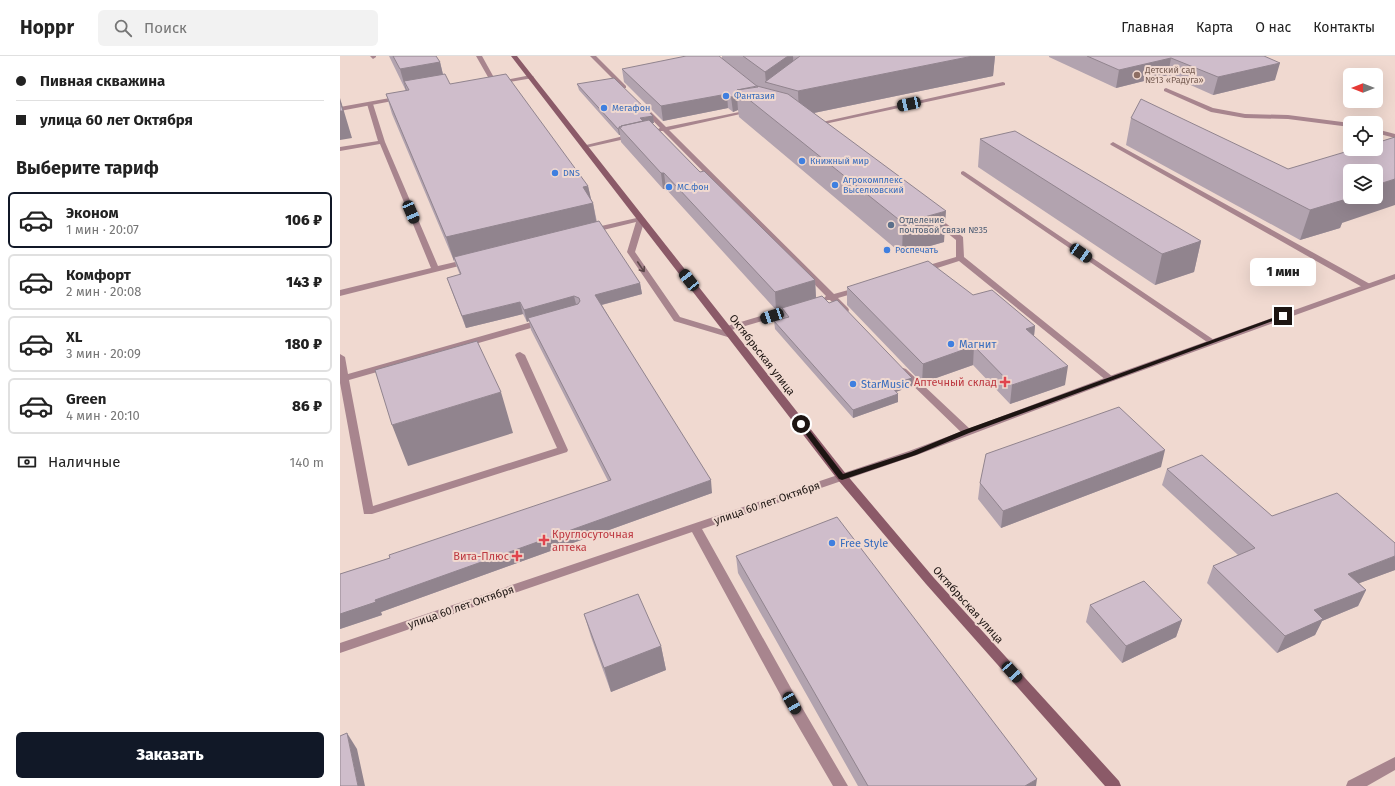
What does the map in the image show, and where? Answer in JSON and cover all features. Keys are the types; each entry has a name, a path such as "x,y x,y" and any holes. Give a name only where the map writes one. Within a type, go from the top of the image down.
{"main road":[{"name":"Октябрьская улица","path":"514,56 842,477 930,581 1114,786"}],"street":[{"path":"479,56 494,83"},
{"path":"593,56 619,78 634,98 664,129 849,314"},
{"path":"486,84 531,77"},
{"path":"822,129 812,123 1002,84"},
{"path":"1166,90 1211,110 1245,116 1288,117 1343,124"},
{"path":"340,108 408,97"},
{"path":"370,104 382,142 435,269"},
{"path":"651,132 759,109"},
{"path":"1383,133 1395,136"},
{"path":"585,146 637,135"},
{"path":"340,149 382,142"},
{"path":"1113,144 1367,286"},
{"path":"963,173 1213,342"},
{"path":"928,214 960,239 960,258"},
{"path":"583,233 641,219"},
{"path":"641,219 631,252 677,319 729,332 802,306"},
{"path":"340,292 480,258"},
{"path":"914,272 960,258"},
{"path":"960,258 1110,379"},
{"name":"улица 60 лет Октября","path":"340,648 913,453 1110,379 1395,276"},
{"path":"818,302 869,286"},
{"path":"344,378 555,319"},
{"path":"340,357 368,511 563,450 520,355"},
{"path":"898,366 937,406 967,432"},
{"path":"695,527 792,703 841,786"},
{"path":"1353,786 1395,763"}],"building":[{"path":"393,56 436,56 440,62 400,69"},
{"path":"686,56 719,56 758,87 737,90 737,96 731,97 727,94 661,106 622,69"},
{"path":"743,56 788,56 765,72"},
{"path":"800,56 973,56 798,91 765,82"},
{"path":"1087,56 1264,56 1280,63 1218,77 1171,58 1119,70"},
{"path":"445,74 450,84 506,74 588,186 583,187 593,203 446,237 386,94 409,90 404,81"},
{"path":"614,78 653,116 640,118 643,121 621,126 618,129 577,84"},
{"path":"757,86 788,94 946,211 903,223 737,90"},
{"path":"1141,99 1288,169 1343,153 1343,156 1383,156 1383,141 1395,137 1395,179 1383,183 1383,164 1343,164 1343,200 1310,210 1131,118"},
{"path":"340,101 343,111 340,111"},
{"path":"649,120 700,172 704,171 815,280 775,292 619,127"},
{"path":"1015,131 1201,241 1162,254 980,139"},
{"path":"599,221 640,283 595,295 711,480 375,600 376,602 340,614 340,574 390,558 389,555 611,480 528,318 578,304 580,301 579,298 574,296 524,310 520,302 462,316 447,278 461,274 454,257"},
{"path":"928,261 973,295 992,290 1035,326 1026,329 1068,366 1012,385 974,346 923,364 847,287"},
{"path":"822,296 829,303 837,300 912,378 890,385 898,394 853,410 774,321 789,317 782,308"},
{"path":"477,341 501,392 392,425 375,370"},
{"path":"1119,407 1165,450 1003,511 980,483 986,454"},
{"path":"1202,455 1272,516 1337,493 1395,543 1395,556 1348,574 1366,590 1314,610 1323,619 1285,636 1213,566 1255,548 1167,469"},
{"path":"837,517 1037,779 1025,786 868,786 736,556"},
{"path":"1144,581 1182,620 1126,646 1090,605"},
{"path":"638,594 661,646 604,668 584,614"},
{"path":"347,733 358,786 340,786 340,736"}],"place":[{"name":"Детский сад №13 «Радуга»","path":"1137,75"},
{"name":"Фантазия","path":"726,96"},
{"name":"Мегафон","path":"604,108"},
{"name":"Книжный мир","path":"802,161"},
{"name":"DNS","path":"555,173"},
{"name":"Агрокомплекс Выселковский","path":"835,185"},
{"name":"МС.фон","path":"669,187"},
{"name":"Отделение почтовой связи №35","path":"891,225"},
{"name":"Роспечать","path":"887,250"},
{"name":"Магнит","path":"951,344"},
{"name":"Аптечный склад","path":"1005,382"},
{"name":"StarMusic","path":"853,384"},
{"name":"Круглосуточная аптека","path":"544,540"},
{"name":"Free Style","path":"832,543"},
{"name":"Вита-Плюс","path":"517,556"}],"route":[{"path":"801,424 842,477 913,453 1283,316"}]}
